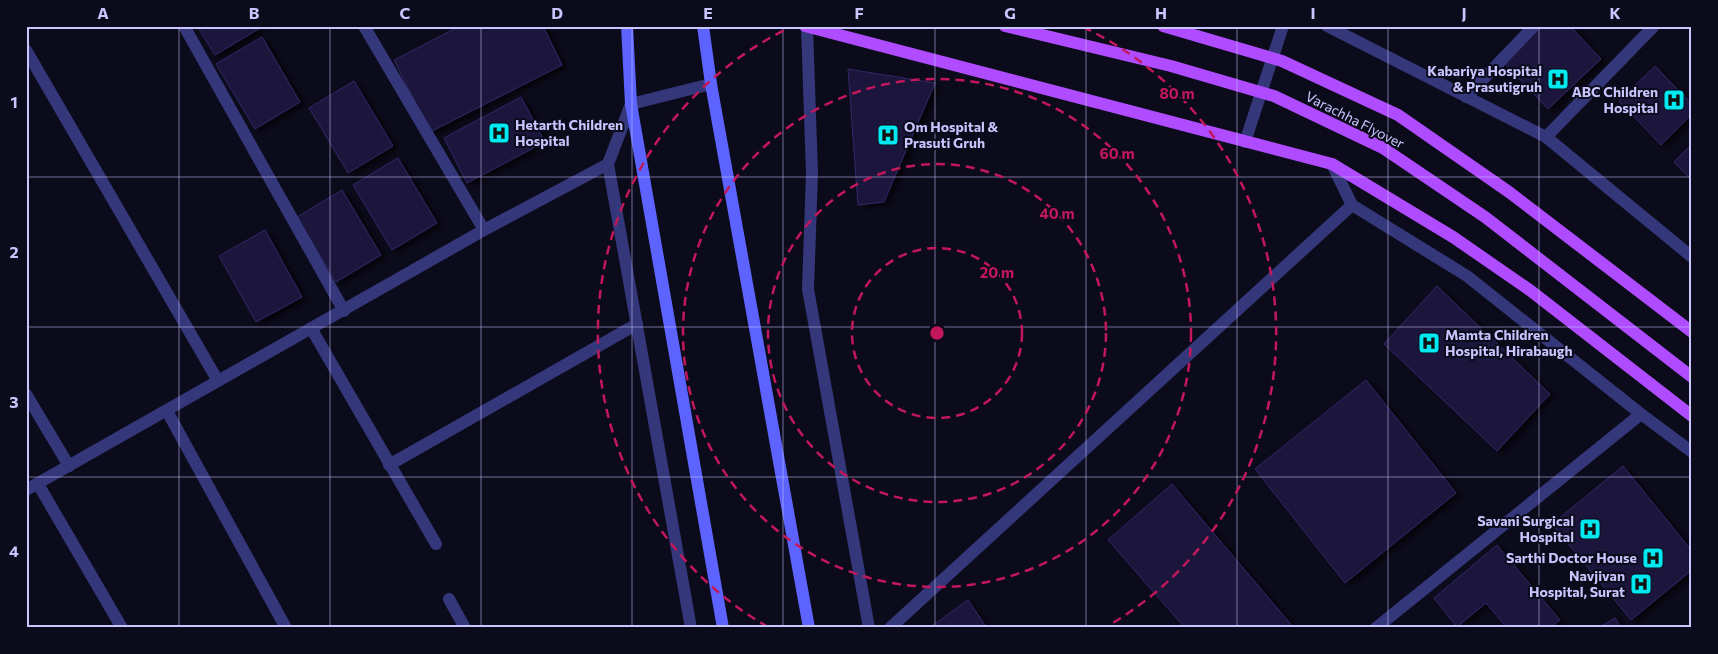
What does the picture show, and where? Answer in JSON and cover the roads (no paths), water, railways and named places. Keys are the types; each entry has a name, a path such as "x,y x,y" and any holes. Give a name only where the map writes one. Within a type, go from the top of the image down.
{"main road":[{"path":"627,26 631,104 723,628"},
{"path":"703,26 711,84 809,628"},
{"path":"806,26 1332,164 1453,237 1531,291 1692,416"},
{"name":"Varachha Flyover","path":"1004,26 1171,66 1274,96 1383,148 1485,218 1692,377"},
{"name":"Varachha Flyover","path":"1165,27 1282,61 1398,115 1509,192 1692,332"}],"street":[{"path":"184,26 344,311"},
{"path":"364,26 484,230"},
{"path":"806,26 812,173 808,289 869,628"},
{"path":"1245,142 1283,26"},
{"path":"1327,26 1546,137 1692,257"},
{"path":"1466,97 1534,26"},
{"path":"1546,137 1654,26"},
{"path":"26,50 218,381"},
{"path":"691,628 608,164 631,104 711,84"},
{"path":"26,490 484,230 608,164"},
{"path":"1332,164 1352,205 1467,276 1692,452"},
{"path":"890,628 1352,205"},
{"path":"390,465 637,324"},
{"path":"311,328 436,544"},
{"path":"26,394 69,466"},
{"path":"167,411 286,628"},
{"path":"1376,628 1642,414"},
{"path":"38,484 122,628"},
{"path":"449,600 465,628"}],"place":[{"name":"Kabariya Hospital & Prasutigruh","path":"1558,79"},
{"name":"ABC Children Hospital","path":"1674,100"},
{"name":"Hetarth Children Hospital","path":"499,133"},
{"name":"Om Hospital & Prasuti Gruh","path":"888,135"},
{"name":"Mamta Children Hospital, Hirabaugh","path":"1429,343"},
{"name":"Savani Surgical Hospital","path":"1590,529"},
{"name":"Sarthi Doctor House","path":"1653,558"},
{"name":"Navjivan Hospital, Surat","path":"1641,584"}]}
